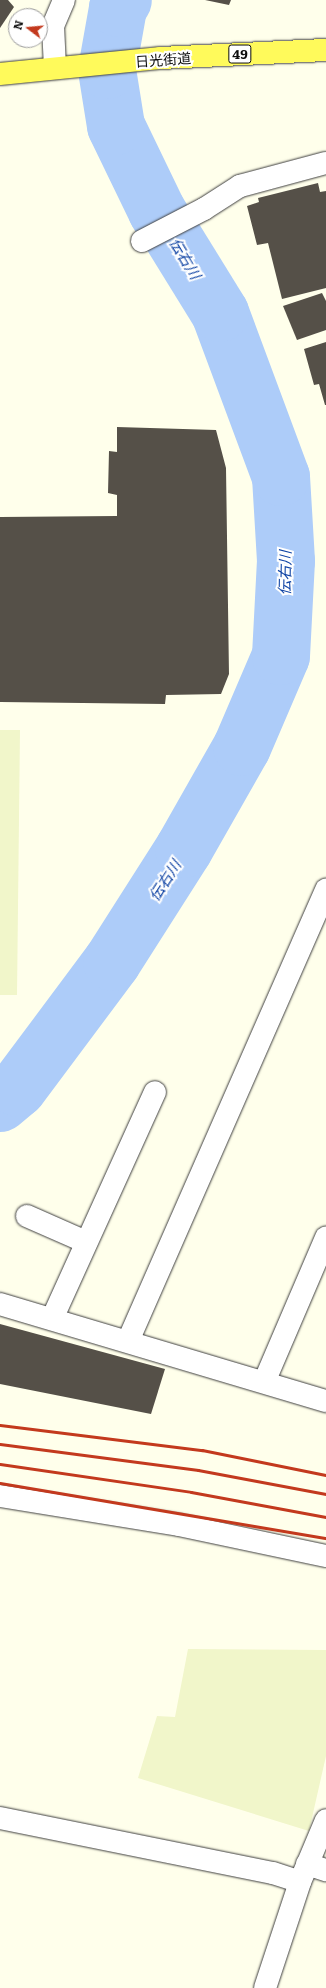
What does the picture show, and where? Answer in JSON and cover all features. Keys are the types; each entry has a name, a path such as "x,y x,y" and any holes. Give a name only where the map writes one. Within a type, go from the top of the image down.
{"main road":[{"name":"日光街道","path":"0,74 154,59 326,50"}],"street":[{"path":"55,68 53,26 64,0"},
{"path":"142,241 204,209 240,186 326,163"},
{"path":"128,1341 326,889"},
{"path":"52,1319 155,1092"},
{"path":"27,1216 86,1242"},
{"path":"265,1380 326,1238"},
{"path":"0,1304 265,1380 326,1400"},
{"path":"0,1496 179,1525 326,1556"},
{"path":"0,1818 273,1873 311,1872"},
{"path":"265,1988 311,1872 326,1820"}],"green space":[{"path":"0,730 20,730 17,995 0,995"},
{"path":"188,1649 326,1650 326,1756 309,1831 138,1778 157,1716 175,1717"}],"building":[{"path":"0,0 8,0 14,7 8,8 8,16 0,28"},
{"path":"205,0 231,0 229,5"},
{"path":"318,183 320,192 326,191 326,288 282,299 268,243 257,245 247,206 259,202 258,198"},
{"path":"322,293 326,301 326,330 297,340 283,306"},
{"path":"326,342 325,405 319,384 314,385 304,349"},
{"path":"117,427 216,430 226,468 229,674 221,694 166,695 165,704 0,702 0,517 117,516 117,495 108,493 109,451 117,452"},
{"path":"0,1324 165,1369 151,1414 0,1384"}],"waterway":[{"name":"伝右川","path":"0,1103 18,1088 112,962 184,849 242,747 281,656 286,561 281,477 220,313 157,211 116,126 107,70 118,8 123,0"}],"railway":[{"path":"0,1425 202,1450 326,1475"},
{"path":"0,1444 198,1470 326,1494"},
{"path":"0,1464 191,1492 326,1517"},
{"path":"0,1483 326,1538"}]}
